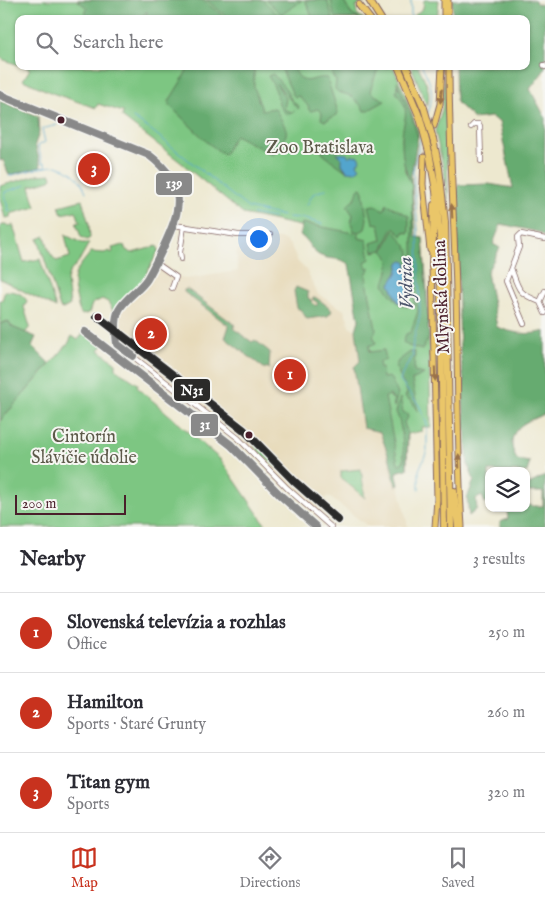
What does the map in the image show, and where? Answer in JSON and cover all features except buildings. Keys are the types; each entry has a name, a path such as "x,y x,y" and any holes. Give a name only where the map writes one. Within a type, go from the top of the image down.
{"highway":[{"path":"369,0 378,15"},
{"path":"359,5 367,15"},
{"path":"400,70 420,118 427,154 435,181 440,238 444,527"},
{"path":"408,70 424,108 433,139 446,222 451,527"},
{"path":"432,266 435,181"},
{"path":"450,449 458,527"}],"main road":[{"path":"444,0 444,15"},
{"path":"448,0 448,15"},
{"path":"434,126 440,104 442,70"},
{"name":"Mlynská dolina","path":"449,70 449,146 456,290 458,436 462,527"},
{"name":"Mlynská dolina","path":"427,154 422,172 432,266 437,493 435,527"}],"street":[{"path":"0,95 136,149 155,158 170,175 176,190 178,211 174,225 144,283 119,310 116,325 117,344 238,438 288,488 331,527"},
{"path":"471,127 474,124 479,124 480,126 481,160"},
{"path":"174,225 238,235 270,235"},
{"path":"181,259 180,252 184,226"},
{"path":"524,324 506,281 520,247 518,237 521,234 545,240"},
{"path":"156,263 176,277 172,288"},
{"path":"511,268 519,290 524,295 540,302 545,313"},
{"path":"540,302 545,291"}],"shaded area":[{"path":"248,237 282,239 287,242 291,246 298,262 306,270 318,294 344,310 349,326 367,336 408,527 369,527 328,496 315,509 239,436 127,347 120,337 119,313 147,283 159,261 178,276 186,279 238,271 236,253"}],"green space":[{"path":"0,0 363,0 364,4 361,3 356,7 358,15 353,15 342,3 350,15 15,15 15,64 0,57"},
{"path":"77,0 202,0 222,15 146,15 147,11 144,15 85,15 87,8"},
{"path":"206,0 263,0 278,15 225,15"},
{"path":"266,0 301,0 301,1 281,14"},
{"path":"305,0 327,0 332,15 311,15"},
{"path":"331,0 343,0 353,15 334,15"},
{"path":"424,0 439,0 437,15 415,15 423,8"},
{"path":"452,0 535,0 536,3 545,6 545,66 543,72 530,89 545,117 545,237 538,232 501,224 493,244 500,248 487,272 497,327 521,333 545,331 545,414 523,424 518,428 513,438 512,448 517,460 530,462 528,467 485,467 485,503 482,496 476,499 477,509 469,516 467,498 474,480 468,465 463,403 464,382 460,352 456,191 458,185 489,184 513,188 499,122 491,117 474,119 456,102 455,70 530,70 530,15 453,15"},
{"name":"Zoo Bratislava","path":"29,70 395,70 419,133 418,137 404,102 407,118 402,138 405,171 412,185 413,237 423,238 428,303 431,427 422,427 422,431 408,434 407,469 395,471 367,336 364,273 366,240 243,214 122,117 123,112 98,104 96,108 52,93 23,80"},
{"path":"187,70 254,70 254,87 262,110 275,108 286,128 285,136 273,155 235,135 224,155 207,142 169,105 169,101"},
{"path":"282,70 295,70 301,78 308,81 327,78 338,112 337,115 325,121 321,119 322,113 318,109 311,111 299,96 295,97"},
{"path":"334,70 378,70 370,91 385,101 364,111 354,99 335,89 336,81 332,75"},
{"path":"413,70 420,70 425,81 429,95 427,106"},
{"path":"446,70 449,215 444,171 435,131 442,110"},
{"path":"273,74 299,107 298,109 276,83 286,99 284,109 291,112 295,111 288,115 281,108 276,91 268,76"},
{"path":"397,81 418,137 411,175 412,185 405,169 403,158 402,132 405,111 404,105 396,92 398,88"},
{"path":"0,101 38,116 39,133 35,144 41,167 9,175 3,160 0,161"},
{"path":"327,141 333,141 337,144 338,151 336,153 342,158 342,164 346,171 324,155 321,149"},
{"path":"51,174 52,178 50,180 30,186 36,207 10,214 11,217 5,218 0,199 0,186 37,175"},
{"path":"361,188 367,219 365,229 360,232 354,231 351,223 353,215 347,206 356,197 358,189"},
{"path":"412,188 416,237 423,238 429,338 422,350 408,346 403,342 406,334 411,332 418,311 417,305 414,305"},
{"path":"82,200 89,224 90,238 87,240 81,237 76,223 80,222 76,211 62,214 59,206"},
{"path":"387,204 409,216 409,233 404,232 402,236 393,228 382,250 373,252 371,243 382,240 379,224 373,223 369,206 375,205 384,210"},
{"path":"302,223 359,234 359,238 367,240 370,259 365,262 367,268 370,267 366,275 376,329 373,335 376,343 369,346 370,352 384,350 386,360 379,362 383,378 389,377 391,379 398,394 394,407 393,398 390,395 385,397 398,463 400,464 404,459 401,428 396,412 400,398 403,412 407,414 408,418 404,422 407,434 407,469 396,472 399,485 396,486 390,460 380,432 363,428 354,367 360,361 356,330 359,320 349,264 341,260 323,257 316,253 300,235"},
{"path":"7,224 8,226 13,225 24,262 40,259 56,308 0,279 0,226"},
{"path":"394,230 410,251 412,285 408,307 401,305 398,302 391,295 384,284 389,262 383,251","holes":["403,261 407,263 411,285 408,303 405,304 398,302 390,284 397,273 399,263"]},
{"path":"65,235 82,243 89,243 79,261 69,273 67,280 70,305 63,309 60,308 38,239 45,236 50,253 56,261 70,257"},
{"path":"124,245 126,250 132,253 157,246 159,250 141,284 125,299 115,314 108,302 102,299 92,304 89,313 82,315 78,308 74,288 75,276 79,267 91,252 104,253 110,251 111,253 113,252 112,248"},
{"path":"296,287 308,292 308,298 316,306 318,303 312,299 315,297 332,311 328,316 307,319 301,310 297,308 294,291"},
{"path":"187,289 235,325 234,329 252,342 255,340 270,352 269,369 266,367 265,369 225,338 229,326 184,292"},
{"path":"5,291 18,293 27,301 24,307 30,327 25,333 12,327 8,321 0,324 0,300 2,300"},
{"path":"8,321 12,327 36,337 32,346 50,364 0,421 0,324"},
{"name":"Cintorín Slávičie údolie","path":"85,331 91,332 104,340 104,344 99,350 116,363 116,369 138,384 137,387 221,460 267,527 0,527 0,421 68,344 72,336 78,340"},
{"path":"410,352 415,352 414,372 424,374 412,380 418,412 412,402 405,397 406,390 398,370 395,368 398,361"},
{"path":"257,441 282,460 277,467 254,446"},
{"path":"361,469 365,498 341,478 341,471"},
{"path":"545,476 545,527 500,527 500,522 508,519 507,512 530,512 530,505 543,506 543,492 530,492 530,484"}],"water":[{"path":"336,153 347,154 349,157 352,155 358,156 360,160 357,164 360,168 355,172 347,171 342,164 342,158"},
{"path":"406,262 411,286 407,304 398,302 390,284 397,273 399,263"}],"waterway":[{"name":"Vydrica","path":"411,0 411,15"},
{"name":"Vydrica","path":"424,70 432,94 428,113"},
{"path":"133,118 151,130 248,208 283,216"},
{"path":"46,167 45,163 42,163 38,146 45,142 42,129 57,125"},
{"name":"Vydrica","path":"419,489 419,470 427,451 427,424 419,405 400,381 413,356 413,341 420,315 418,231 413,171 422,133"},
{"path":"9,176 53,166"},
{"path":"56,166 66,169 74,175 81,182 86,192"},
{"path":"5,199 5,192 26,185"},
{"path":"307,205 313,194 326,189"},
{"path":"6,200 9,211 12,210"},
{"path":"253,214 274,218"},
{"path":"287,217 301,218 322,224"}],"tunnel":[{"path":"424,157 431,133"}],"transit line":[{"name":"139","path":"0,95 149,155 162,166 176,187 177,209 169,234 147,279 122,306 116,318 117,344 133,356"},
{"name":"N31","path":"97,316 244,430 294,481 338,520"},
{"name":"31","path":"85,332 231,445 280,495 316,527"}],"place":[{"name":"Titan gym","path":"94,169"},
{"name":"Hamilton","path":"151,334"},
{"name":"Slovenská televízia a rozhlas","path":"290,375"}]}
